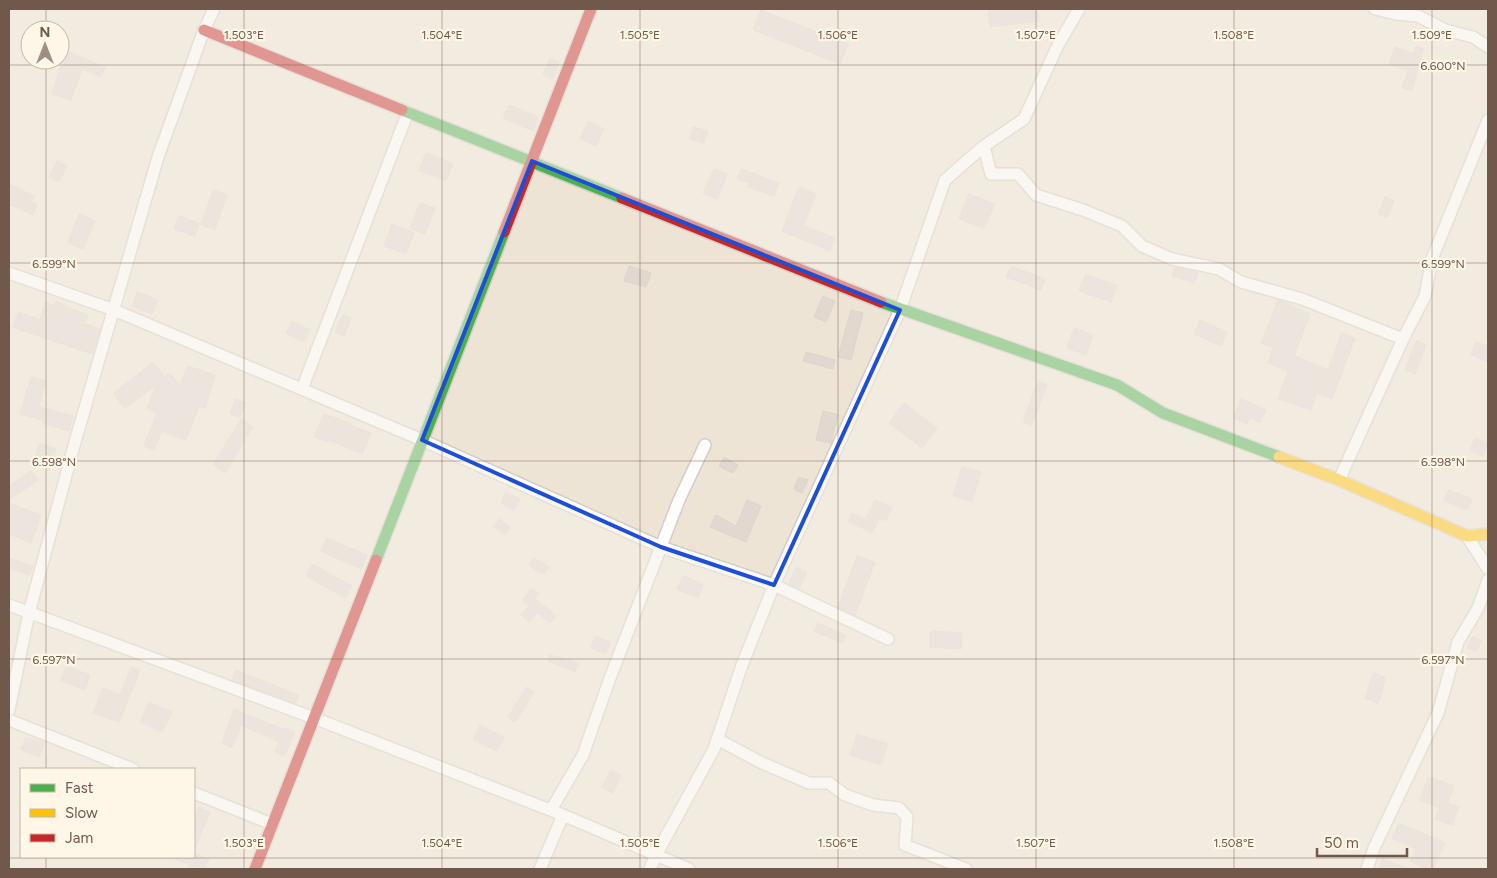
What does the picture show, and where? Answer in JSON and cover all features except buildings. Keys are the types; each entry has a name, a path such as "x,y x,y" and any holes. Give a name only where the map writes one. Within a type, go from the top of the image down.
{"street":[{"path":"9,710 29,613 75,442 158,157 204,30 214,9"},
{"path":"255,869 591,9"},
{"path":"650,869 714,749 742,665 774,585 900,310 945,180 984,146 1024,120 1058,45 1079,9"},
{"path":"1375,9 1418,16 1445,30 1473,37 1488,47"},
{"path":"204,30 900,310 1117,385 1163,412 1339,480 1467,536 1488,534"},
{"path":"302,389 408,112"},
{"path":"1339,480 1403,339 1425,296 1432,260 1488,120"},
{"path":"984,146 991,174 1018,174 1036,195 1083,210 1122,226 1142,246 1172,259 1219,269 1241,282 1302,300 1403,339"},
{"path":"9,273 114,310 422,440 661,547 774,585 888,639"},
{"path":"551,810 583,755 610,678 679,500 705,445"},
{"path":"1467,536 1488,569"},
{"path":"1367,869 1374,848 1438,713 1458,642 1478,608 1488,580"},
{"path":"9,605 314,718 551,810 689,869"},
{"path":"9,720 130,768"},
{"path":"717,740 809,784 829,783 845,795 873,805 899,808 907,817 905,845 966,869"},
{"path":"195,793 272,824"},
{"path":"540,869 563,815"}],"highlighted area":[{"path":"532,161 900,310 774,585 661,547 422,440"}],"shaded area":[{"path":"9,9 1488,9 1488,869 9,869"}],"traffic: fast":[{"path":"402,110 622,198"},
{"path":"376,560 504,232"},
{"path":"881,302 1117,385 1163,413 1279,457"}],"traffic: slow":[{"path":"1279,457 1339,480 1467,536 1488,534"}],"traffic: jam":[{"path":"504,232 591,9"},
{"path":"204,30 402,110"},
{"path":"622,198 881,302"},
{"path":"255,869 376,560"}]}
